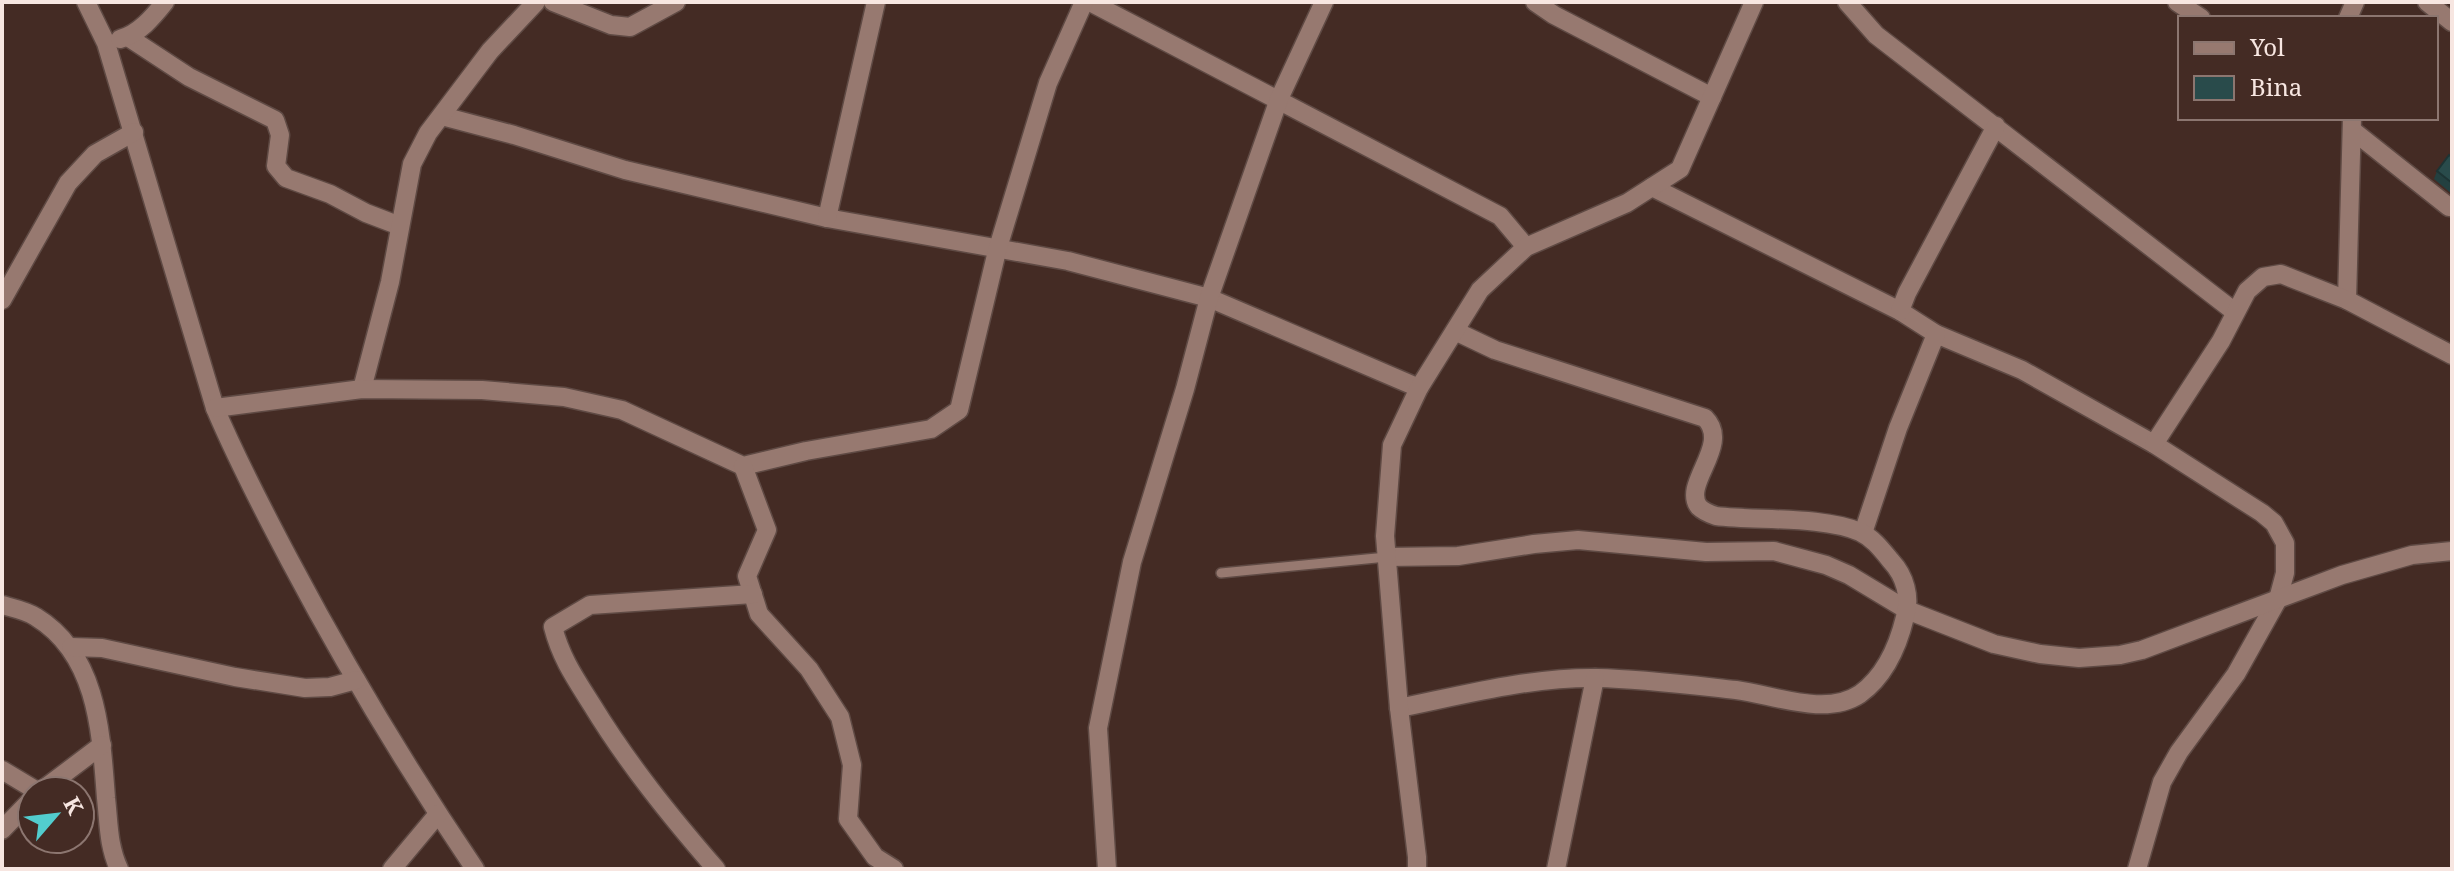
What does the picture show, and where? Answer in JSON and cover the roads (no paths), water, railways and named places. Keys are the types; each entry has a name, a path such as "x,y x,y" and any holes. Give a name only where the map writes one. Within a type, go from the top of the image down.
{"street":[{"path":"86,2 106,43 215,408 237,462 331,638 475,869"},
{"path":"106,43 128,37 153,18 165,2"},
{"path":"362,389 390,282 412,164 428,133 490,51 536,2"},
{"path":"553,2 611,25 630,27 676,2"},
{"path":"827,218 876,2"},
{"path":"215,408 362,389 482,390 564,397 622,410 743,466 806,451 931,429 959,410 997,251 1048,83 1087,2 1500,216 1526,247"},
{"path":"1107,869 1098,728 1132,562 1185,389 1209,298 1279,99 1324,2"},
{"path":"1535,2 1554,15 1712,97"},
{"path":"1417,869 1399,708 1385,536 1392,445 1419,388 1480,290 1526,247 1627,203 1680,169 1754,2"},
{"path":"1847,2 1876,35 2235,312"},
{"path":"2177,2 2198,16"},
{"path":"2427,2 2452,22"},
{"path":"128,37 189,77 275,120 280,135 276,166 286,178 400,226"},
{"path":"442,116 625,170 827,218 997,251 1068,261 1209,298 1419,388"},
{"path":"2352,124 2449,207"},
{"path":"2347,300 2352,124"},
{"path":"1900,311 1996,126"},
{"path":"2,300 68,183 95,154 134,132"},
{"path":"1652,187 1900,311 1936,334 2022,370 2154,444 2274,523 2282,535 2287,554 2278,599 2236,674 2179,752 2162,782 2137,869"},
{"path":"2154,444 2221,341 2247,291 2263,277 2281,274 2347,300 2452,355"},
{"path":"1399,708 1516,684 1595,678 1721,688 1807,704 1831,705 1857,695 1872,683 1891,656 1907,610 1906,587 1899,569 1863,533 1825,524 1716,516 1701,509 1696,501 1697,488 1715,437 1705,418 1495,350 1455,331"},
{"path":"1863,533 1898,428 1936,334"},
{"path":"743,466 767,530 747,576 759,614 809,669 840,717 852,765 848,819 875,857 894,869"},
{"path":"1387,557 1458,556 1578,540 1706,552 1774,551 1809,559 1849,575 1907,610 1994,644 2079,658 2142,650 2379,563 2443,550 2452,551"},
{"path":"716,869 658,802 615,743 561,655 553,627 590,605 753,594"},
{"path":"2,605 34,615 71,647 94,695 102,745 110,849 119,869"},
{"path":"71,647 114,650 235,677 305,688 330,687 356,680"},
{"path":"1556,869 1595,678"},
{"path":"61,775 102,745"},
{"path":"392,869 438,814"},
{"path":"2,830 16,816"}],"lane":[{"path":"1221,573 1387,557"}]}
